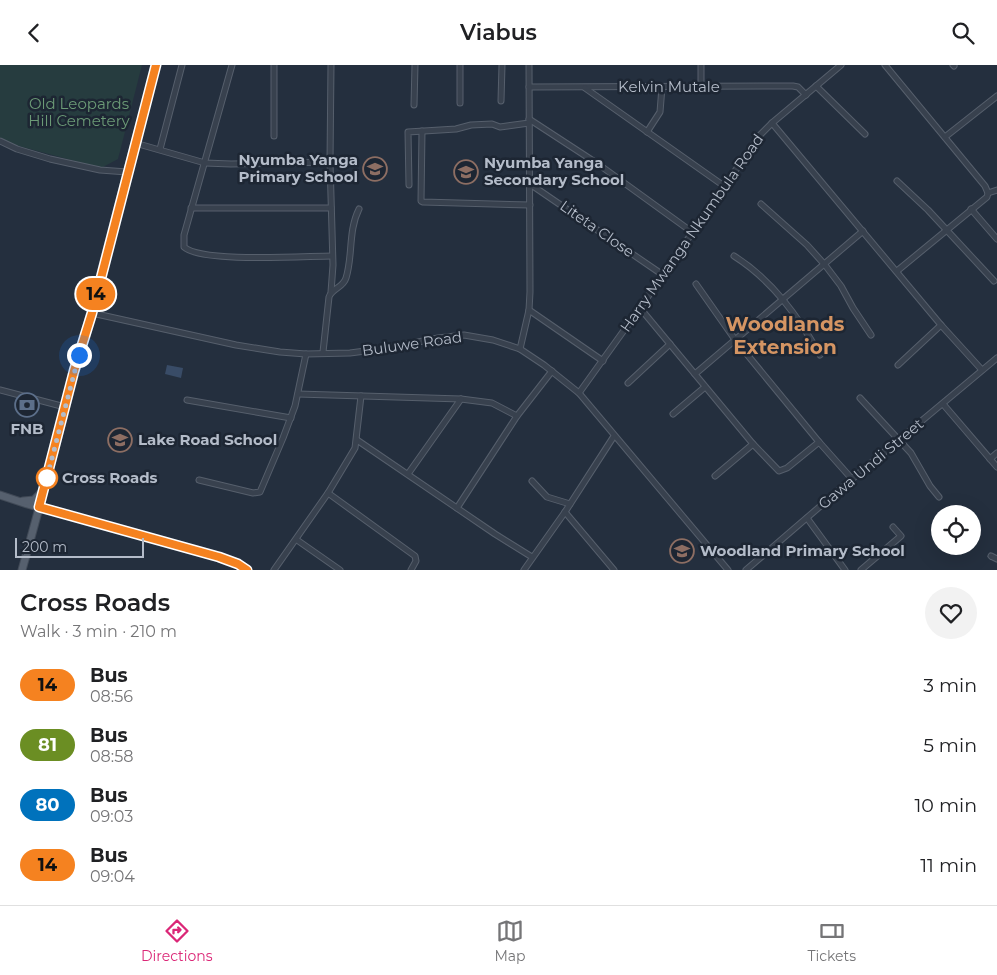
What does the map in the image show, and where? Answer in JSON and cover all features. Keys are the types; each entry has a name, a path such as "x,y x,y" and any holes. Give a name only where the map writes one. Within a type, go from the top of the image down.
{"main road":[{"path":"22,570 92,313 156,65"},
{"path":"23,503 34,500 44,491"},
{"path":"44,491 46,501 54,512"},
{"path":"0,495 54,512 219,557 238,564 247,570"},
{"path":"23,503 33,511 35,523"},
{"path":"35,523 42,515 54,512"}],"street":[{"path":"160,149 182,65"},
{"path":"232,65 191,209 183,242 184,247 194,253 220,257 332,257"},
{"path":"274,65 274,135"},
{"path":"323,352 326,312 331,292 330,162 332,65"},
{"path":"414,105 415,65"},
{"path":"460,65 460,103"},
{"path":"501,101 502,65"},
{"path":"520,349 529,310 529,65"},
{"path":"701,65 701,87"},
{"path":"886,65 985,186 988,193"},
{"name":"Harry Mwanga Nkumbula Road","path":"579,393 760,135 839,66"},
{"name":"Kelvin Mutale","path":"530,87 793,86 798,87 806,95"},
{"path":"816,86 865,134"},
{"path":"647,132 660,111 662,87"},
{"path":"584,88 724,186"},
{"path":"945,137 997,96"},
{"path":"408,185 408,132 456,129 471,125 492,124 500,127 529,121 598,164 692,232"},
{"path":"772,123 941,325 982,370"},
{"path":"422,131 420,198 423,202 530,205"},
{"path":"0,141 50,159 100,170 128,172"},
{"path":"135,143 205,163 330,162"},
{"path":"897,181 946,229 994,281"},
{"name":"Liteta Close","path":"530,183 663,275"},
{"path":"897,271 987,197 988,193 997,190"},
{"path":"761,204 807,245 825,265 842,286 853,308 871,335"},
{"path":"191,209 331,208"},
{"path":"331,292 345,283 350,265 353,226 359,209"},
{"path":"971,209 997,239"},
{"path":"694,374 736,341 863,231"},
{"path":"734,256 769,283 798,319 820,355"},
{"path":"696,283 736,341 818,442 852,479"},
{"path":"640,308 753,444 780,471 818,442"},
{"path":"529,310 603,361"},
{"name":"Buluwe Road","path":"92,313 236,345 306,354 323,352 350,353 464,335 493,340 520,349 579,393 728,570"},
{"path":"898,365 941,325"},
{"path":"628,383 670,344"},
{"path":"200,480 253,493 260,492 284,438 298,394 306,354"},
{"name":"Gawa Undi Street","path":"746,570 997,359"},
{"path":"457,508 517,416 552,371"},
{"path":"673,413 705,387"},
{"path":"0,390 65,407"},
{"path":"298,394 461,399 495,404 517,416"},
{"path":"274,570 297,540 355,448 361,396"},
{"path":"860,398 900,439 915,458 930,486 939,497"},
{"path":"408,474 461,399"},
{"path":"187,400 290,418"},
{"path":"943,404 997,467"},
{"path":"524,570 565,513 614,436"},
{"path":"357,440 532,557"},
{"path":"715,477 753,444"},
{"path":"990,459 997,453"},
{"path":"532,481 547,497 570,504"},
{"path":"328,493 415,556 416,561 411,570"},
{"path":"565,513 614,570"},
{"path":"807,518 846,570"},
{"path":"861,570 901,536 893,527"},
{"path":"297,540 340,570"},
{"path":"992,555 997,559"}],"green space":[{"name":"Old Leopards Hill Cemetery","path":"0,65 142,65 118,159 101,168 0,141"}],"water":[{"path":"167,365 183,368 181,378 165,374"}],"bus line":[{"name":"14","path":"156,65 110,237 92,313 74,371 39,507 219,557 238,564 247,570"}],"place":[{"name":"Nyumba Yanga Primary School","path":"375,169"},
{"name":"Nyumba Yanga Secondary School","path":"466,172"},
{"name":"FNB","path":"27,405"},
{"name":"Lake Road School","path":"120,440"},
{"name":"Cross Roads","path":"47,478"},
{"name":"Woodland Primary School","path":"682,551"}],"district":[{"name":"Woodlands Extension","path":"785,336"}],"route":[{"path":"47,478 46,481 79,355"}]}
